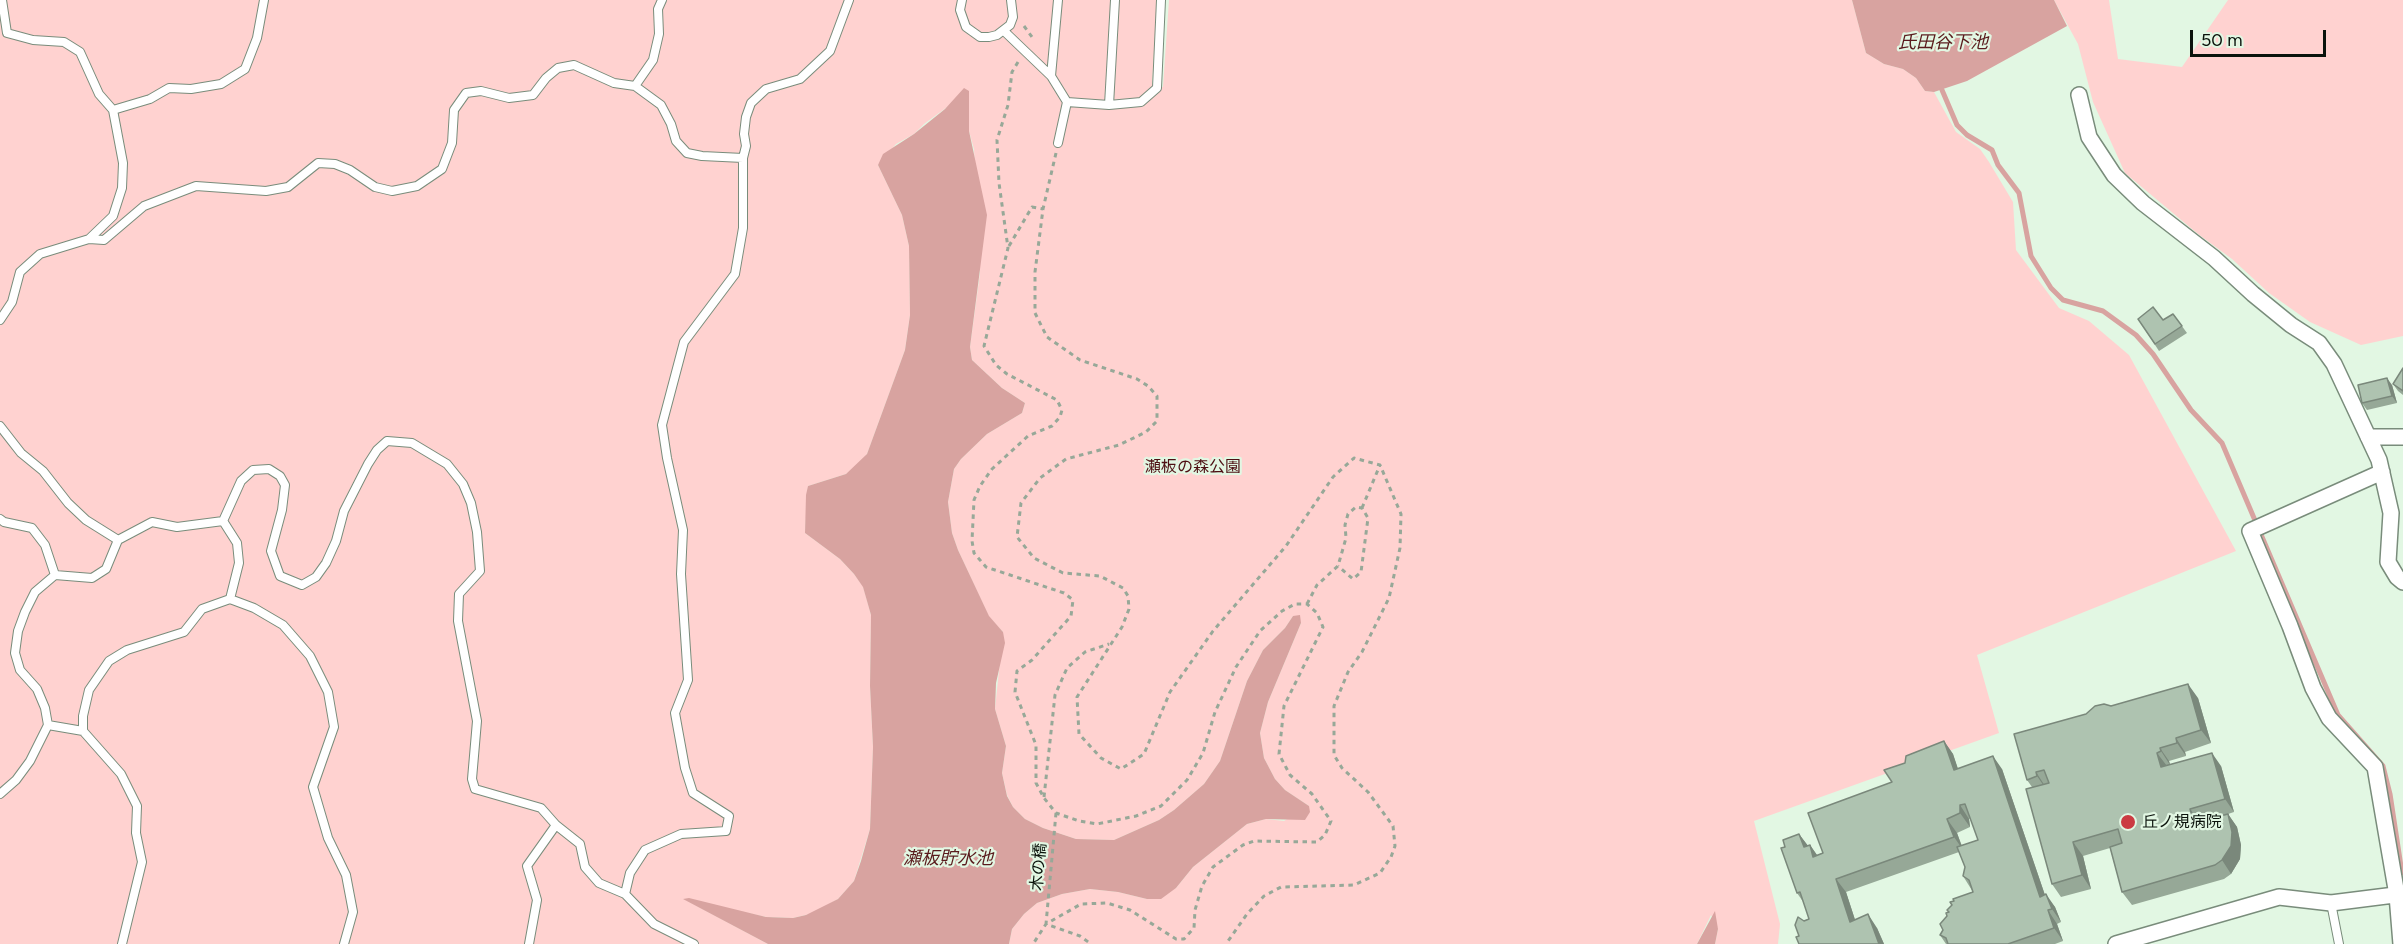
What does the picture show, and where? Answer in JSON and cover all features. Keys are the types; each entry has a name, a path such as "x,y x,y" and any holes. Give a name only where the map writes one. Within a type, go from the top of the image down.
{"street":[{"path":"2079,95 2089,137 2114,175 2143,203 2214,258 2268,306 2319,343 2334,364 2379,460 2391,513 2388,562 2403,582"},
{"path":"2367,437 2403,437"},
{"path":"2382,472 2257,528 2313,688 2329,718 2375,767 2400,894 2401,944"},
{"path":"2115,944 2279,897 2331,903 2400,894"}],"lane":[{"path":"2,0 7,33"},
{"path":"113,110 150,99 169,88 191,89 221,84 245,69 257,39 264,0"},
{"path":"635,86 653,60 659,34 658,9 662,0"},
{"path":"625,894 630,873 645,850 681,834 726,831 728,824 729,816 693,793 685,768 675,713 688,680 681,574 683,530 662,425 684,342 735,274 743,228 743,158 746,146 744,134 751,103 766,89 800,79 830,51 849,0"},
{"path":"962,0 961,19 966,27 973,33 989,37 1004,31 1013,16 1011,0"},
{"path":"1051,76 1058,0"},
{"path":"1108,105 1115,0"},
{"path":"1067,102 1108,105 1141,102 1157,88 1161,0"},
{"path":"1004,31 1051,76 1067,102 1058,143"},
{"path":"0,39 7,33"},
{"path":"7,33 33,40 64,42 80,52 99,94 113,110 123,163 122,188 113,216 89,239"},
{"path":"0,320 12,302 20,272 40,254 89,239 104,240 144,206 196,186 266,191 288,187 318,163 335,164 350,170 375,187 392,191 417,186 442,169 452,143 454,110 466,93 481,91 509,98 533,94 558,68 574,65 614,83 635,86 660,105 671,124 676,141 687,153 743,158"},
{"path":"0,426 21,453 43,471 68,503 86,520 118,540"},
{"path":"224,522 241,481 253,470 269,469 280,476 285,485 282,510 271,551 280,576 302,585 316,578 326,563 336,541 344,511 368,464 377,450 387,441 412,443 447,464 463,484 471,503 477,532 480,571 459,594 458,621 477,721 472,779 475,789 541,808 556,825 580,844 585,867 599,883 625,894 654,924 694,944"},
{"path":"0,519 32,528 45,545 55,575"},
{"path":"0,794 16,780 30,761 48,725 45,708 37,689 20,670 15,653 24,612 35,592 55,575 92,578 106,569 118,540 152,522 177,527 224,522"},
{"path":"224,522 237,543 239,563 230,599"},
{"path":"83,731 83,716 89,690 109,661 127,650 184,632 202,609 230,599 254,608 283,625 310,656 328,692 334,727 313,787 328,838 346,875 352,903 353,912 344,944"},
{"path":"48,725 83,731 121,774 137,806 136,833 142,862 122,944"},
{"path":"529,944 537,900 527,866 556,825"},
{"path":"2331,903 2339,944"}],"path":[{"path":"1008,248 999,183 997,140 1008,105 1012,72 1032,37 1024,26 1024,18"},
{"path":"1058,143 1043,209 1035,272 1035,313 1047,337 1080,360 1137,379 1157,396 1157,421 1146,432 1119,445 1066,459 1040,478 1021,503 1017,537 1034,558 1063,573 1100,576 1123,588 1128,596 1129,609 1122,627 1077,697 1079,734 1101,758 1121,769 1144,754 1170,692 1213,631 1286,546 1333,477 1354,458 1380,465"},
{"path":"1033,944 1046,924 1081,904 1107,903 1130,910 1176,939 1184,939 1194,928 1195,910 1202,886 1214,867 1236,850 1254,841 1317,842 1325,835 1331,821 1311,794 1290,775 1279,754 1284,706 1323,627 1317,613 1307,604 1295,604 1282,611 1260,631 1236,668 1215,712 1203,753 1187,780 1161,806 1136,816 1097,824 1079,821 1056,813 1036,783 1036,745 1015,692 1017,671 1032,660 1071,616 1073,600 1064,593 986,567 974,553 972,541 974,500 980,486 992,469 1028,436 1052,426 1060,417 1062,410 1057,400 1007,374 996,365 984,346 1008,248 1032,207 1043,209"},
{"path":"1362,508 1380,465"},
{"path":"1226,944 1247,914 1264,896 1281,887 1354,885 1380,873 1391,857 1395,846 1393,826 1368,792 1342,768 1334,755 1334,706 1348,672 1362,652 1389,598 1400,548 1401,514 1380,465"},
{"path":"1307,604 1317,585 1338,566 1346,538 1345,525 1348,514 1356,507 1362,508 1368,518 1361,572 1353,579 1338,566"},
{"path":"1044,798 1054,695 1067,668 1085,652 1111,643"},
{"name":"木の橋","path":"1046,924 1056,813"},
{"path":"1046,924 1080,936 1091,944"}],"green space":[{"name":"瀬板の森公園","path":"0,0 1157,0 1152,84 1163,87 1169,0 1852,0 1866,53 1884,64 1903,69 1916,78 1925,91 1934,92 1956,132 1980,149 1989,162 2013,202 2016,250 2059,308 2089,321 2129,355 2236,551 1977,655 1999,733 1754,821 1780,924 1778,944 1715,944 1718,929 1711,915 1697,944 1009,944 1012,929 1037,903 1062,894 1090,889 1118,892 1147,899 1176,888 1193,867 1247,824 1266,819 1284,821 1309,806 1285,790 1275,779 1264,758 1260,733 1268,702 1301,623 1293,616 1285,628 1263,650 1247,681 1220,761 1204,784 1159,820 1114,840 1076,839 1043,828 1025,819 1013,807 1007,795 1002,773 1006,746 995,709 1003,632 989,617 958,550 952,533 948,502 954,469 961,459 987,434 1022,413 1025,403 1002,388 972,360 970,347 980,273 974,149 969,131 969,91 914,134 896,144 878,165 902,215 909,246 910,315 905,350 867,454 846,474 808,486 805,533 840,559 854,574 863,586 871,615 870,686 873,747 870,829 854,881 838,899 814,913 793,918 766,917 684,899 768,944 0,944"},
{"path":"2054,0 2109,0 2118,59 2182,67 2228,0 2403,0 2403,336 2361,345 2310,322 2269,293 2232,259 2198,234 2125,173 2093,102 2078,44"}],"water":[{"name":"氏田谷下池","path":"1852,0 2054,0 2067,26 1967,81 1934,92 1925,91 1916,78 1903,69 1884,64 1866,53"},
{"name":"瀬板貯水池","path":"964,88 969,91 969,131 987,215 970,347 972,360 1002,388 1025,403 1022,413 987,434 961,459 954,469 948,502 952,533 958,550 989,616 1003,632 1005,643 996,683 995,709 1006,746 1002,773 1007,796 1013,807 1025,819 1043,828 1076,839 1114,840 1159,820 1204,784 1220,761 1247,681 1263,650 1285,628 1293,616 1300,615 1301,623 1268,702 1260,733 1264,758 1275,779 1285,790 1309,806 1310,812 1305,820 1266,819 1247,824 1193,867 1176,888 1161,899 1147,899 1118,892 1090,889 1062,894 1037,903 1012,929 1009,944 768,944 683,899 689,898 766,917 793,918 806,915 838,899 854,881 861,861 870,829 873,747 870,686 871,615 863,587 854,574 840,559 805,533 806,495 808,486 846,474 867,454 905,350 910,315 909,246 902,215 878,165 883,154 914,134 945,109"},
{"path":"1715,911 1718,929 1715,944 1697,944"}],"building":[{"path":"2153,307 2163,320 2173,314 2182,326 2155,344 2138,319"},
{"path":"2403,368 2403,391 2393,384"},
{"path":"2387,378 2392,396 2362,403 2358,385"},
{"path":"2188,684 2201,730 2176,738 2177,743 2160,748 2161,751 2157,753 2161,767 2212,753 2225,799 2190,809 2194,823 2228,814 2232,832 2231,846 2222,860 2215,865 2122,892 2110,847 2122,843 2118,829 2073,842 2082,875 2052,884 2026,789 2049,783 2044,770 2036,772 2037,776 2027,780 2014,734 2086,714 2095,706 2104,704 2111,706"},
{"path":"1944,741 1954,770 1993,756 2040,897 2046,894 2052,909 2048,910 2054,928 2008,944 1948,944 1946,938 1940,935 1943,930 1940,924 1949,912 1947,910 1952,905 1950,902 1973,892 1969,880 1963,876 1965,867 1957,847 1978,840 1965,804 1960,805 1960,813 1947,819 1954,837 1836,879 1850,922 1868,914 1879,944 1799,944 1795,925 1798,917 1804,921 1809,919 1781,848 1785,847 1783,840 1799,834 1804,847 1810,845 1813,857 1823,853 1808,813 1892,782 1884,770 1905,763 1906,756"}],"waterway":[{"path":"1942,90 1957,125 1967,135 1992,150 1998,165 2019,193 2031,256 2051,288 2063,300 2103,311 2136,335 2153,354 2191,410 2222,443 2338,715 2383,766 2390,794 2402,873"}],"place":[{"name":"丘ノ規病院","path":"2128,822"}]}
